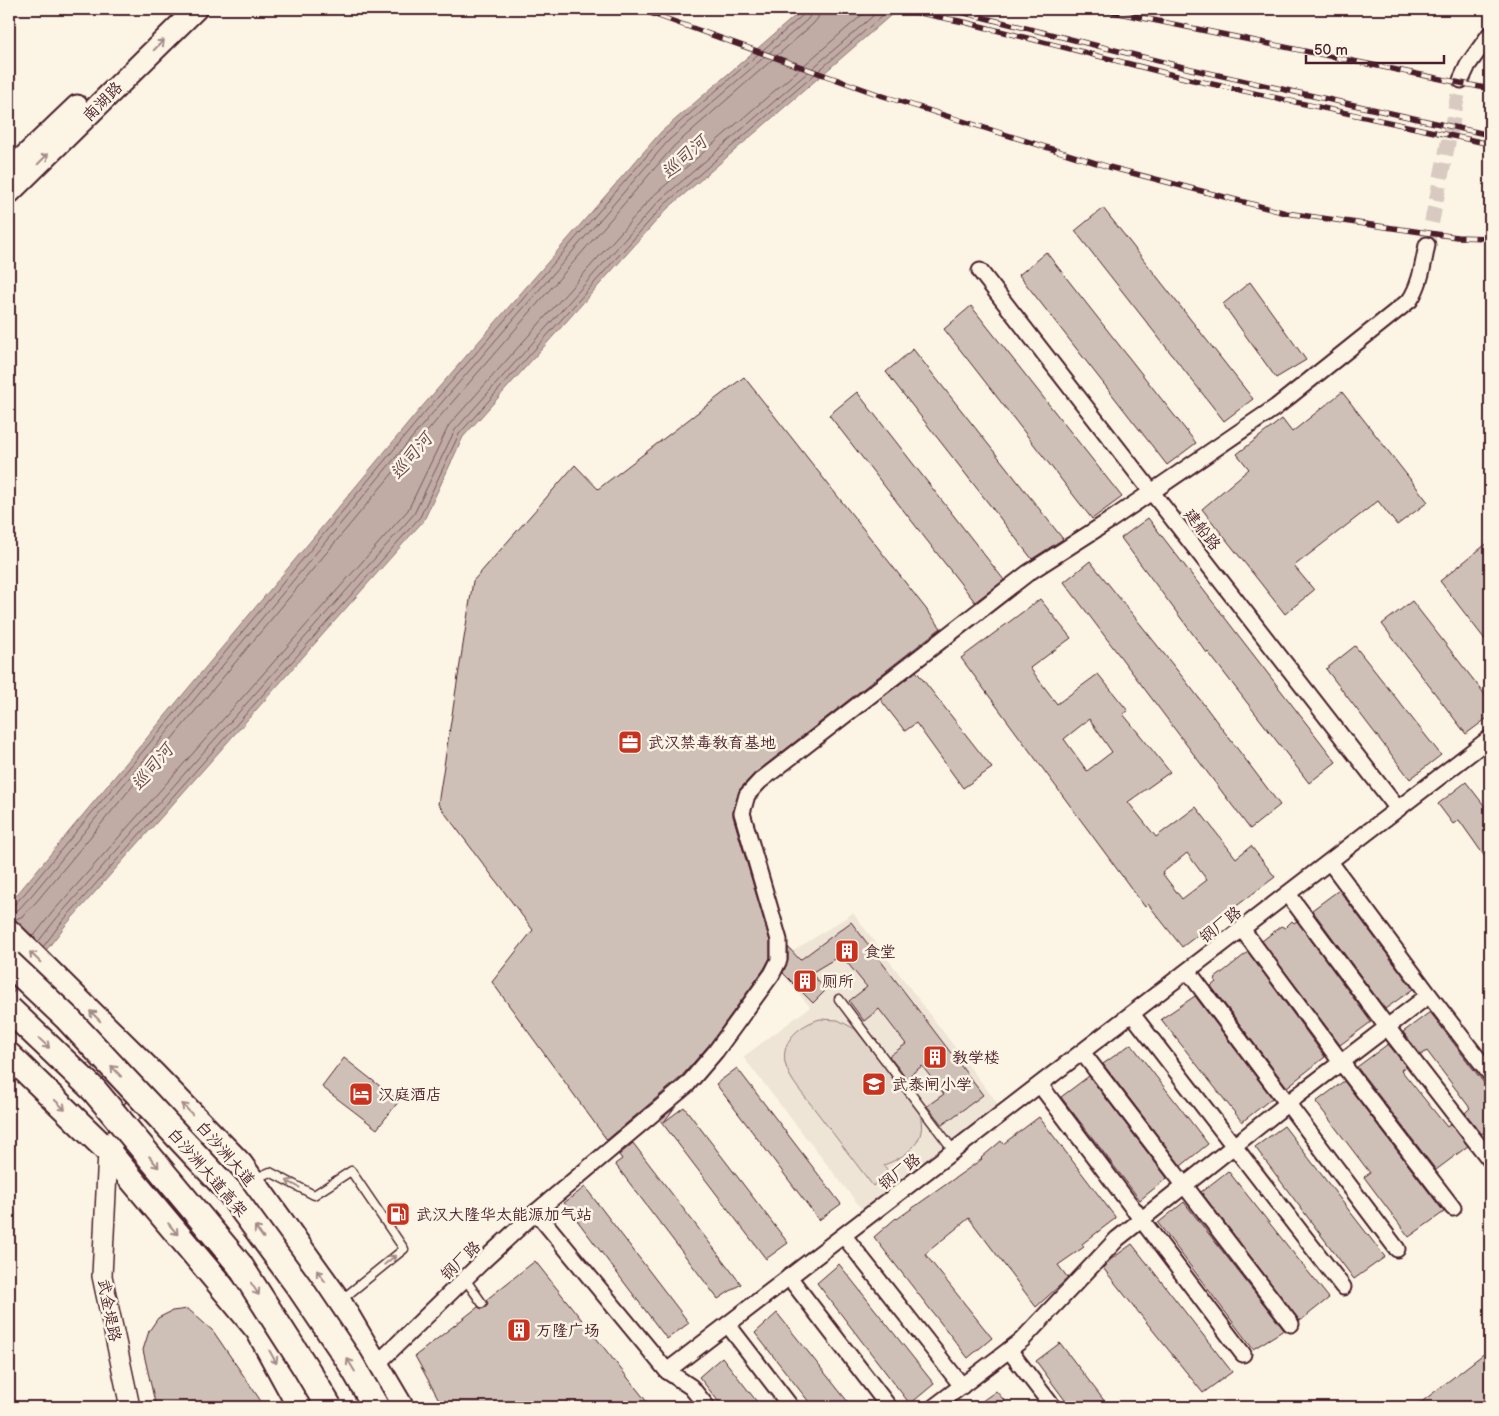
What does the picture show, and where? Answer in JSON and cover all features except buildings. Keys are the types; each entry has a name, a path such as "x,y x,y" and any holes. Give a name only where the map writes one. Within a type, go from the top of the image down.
{"highway":[{"name":"白沙洲大道高架","path":"9,963 67,1018 229,1191 300,1288 350,1362 376,1407"},
{"name":"白沙洲大道高架","path":"9,1009 94,1090 239,1264 329,1407"}],"main road":[{"name":"南湖路","path":"9,171 175,9"},
{"name":"南湖路","path":"9,193 196,9"},
{"name":"白沙洲大道","path":"9,932 154,1075 240,1164 339,1302 401,1407"},
{"path":"11,1057 108,1151 258,1330 300,1407"}],"street":[{"path":"1461,80 1468,65 1490,34"},
{"name":"钢厂路","path":"376,1365 536,1212 687,1085 722,1044 772,974 779,960 779,940 742,813 747,795 760,781 1028,573 1152,492 1276,407 1410,300 1421,276 1428,245"},
{"name":"建船路","path":"980,271 1398,809"},
{"name":"钢厂路","path":"667,1371 1490,738"},
{"path":"1330,862 1490,1074"},
{"path":"1288,894 1387,1027 1490,1160"},
{"path":"1242,929 1453,1208"},
{"path":"1188,971 1396,1249"},
{"path":"941,1405 962,1386 1022,1340 1117,1239 1288,1103 1429,995"},
{"path":"1132,1014 1343,1287"},
{"path":"1082,1052 1291,1324"},
{"path":"108,1151 154,1075"},
{"path":"1040,1085 1243,1354"},
{"name":"武金堤路","path":"108,1151 102,1276 130,1407"},
{"path":"536,1212 667,1371 691,1387 707,1407"},
{"path":"844,1236 962,1386"},
{"path":"789,1277 890,1407"},
{"path":"728,1324 792,1407"},
{"path":"1009,1350 1052,1407"}],"lane":[{"path":"839,998 954,1151"},
{"path":"251,1180 270,1172 314,1196 351,1171 404,1249 339,1302"},
{"path":"465,1279 482,1303"}],"shaded area":[{"name":"武泰闸小学","path":"853,913 1004,1112 868,1217 743,1057 810,1007 782,973 779,960"},
{"path":"820,1019 838,1020 855,1029 917,1107 921,1118 922,1127 916,1144 903,1156 884,1165 889,1173 873,1186 798,1088 787,1070 785,1055 789,1041 799,1029"}],"water":[{"name":"巡司河","path":"803,9 898,9 667,209 463,437 424,520 65,926 9,998 9,904 421,408 661,132"}],"tunnel":[{"path":"1427,245 1461,80"}],"railway":[{"path":"639,9 880,95 1109,167 1286,213 1457,237 1490,238"},
{"path":"900,9 964,22 1189,79 1490,144"},
{"path":"949,9 1191,69 1490,135"},
{"path":"1099,9 1490,89"}],"place":[{"name":"武汉禁毒教育基地","path":"630,742"},
{"name":"食堂","path":"847,951"},
{"name":"厕所","path":"805,981"},
{"name":"教学楼","path":"935,1057"},
{"name":"武泰闸小学","path":"874,1084"},
{"name":"汉庭酒店","path":"361,1094"},
{"name":"武汉大隆华太能源加气站","path":"398,1214"},
{"name":"万隆广场","path":"519,1330"}]}
